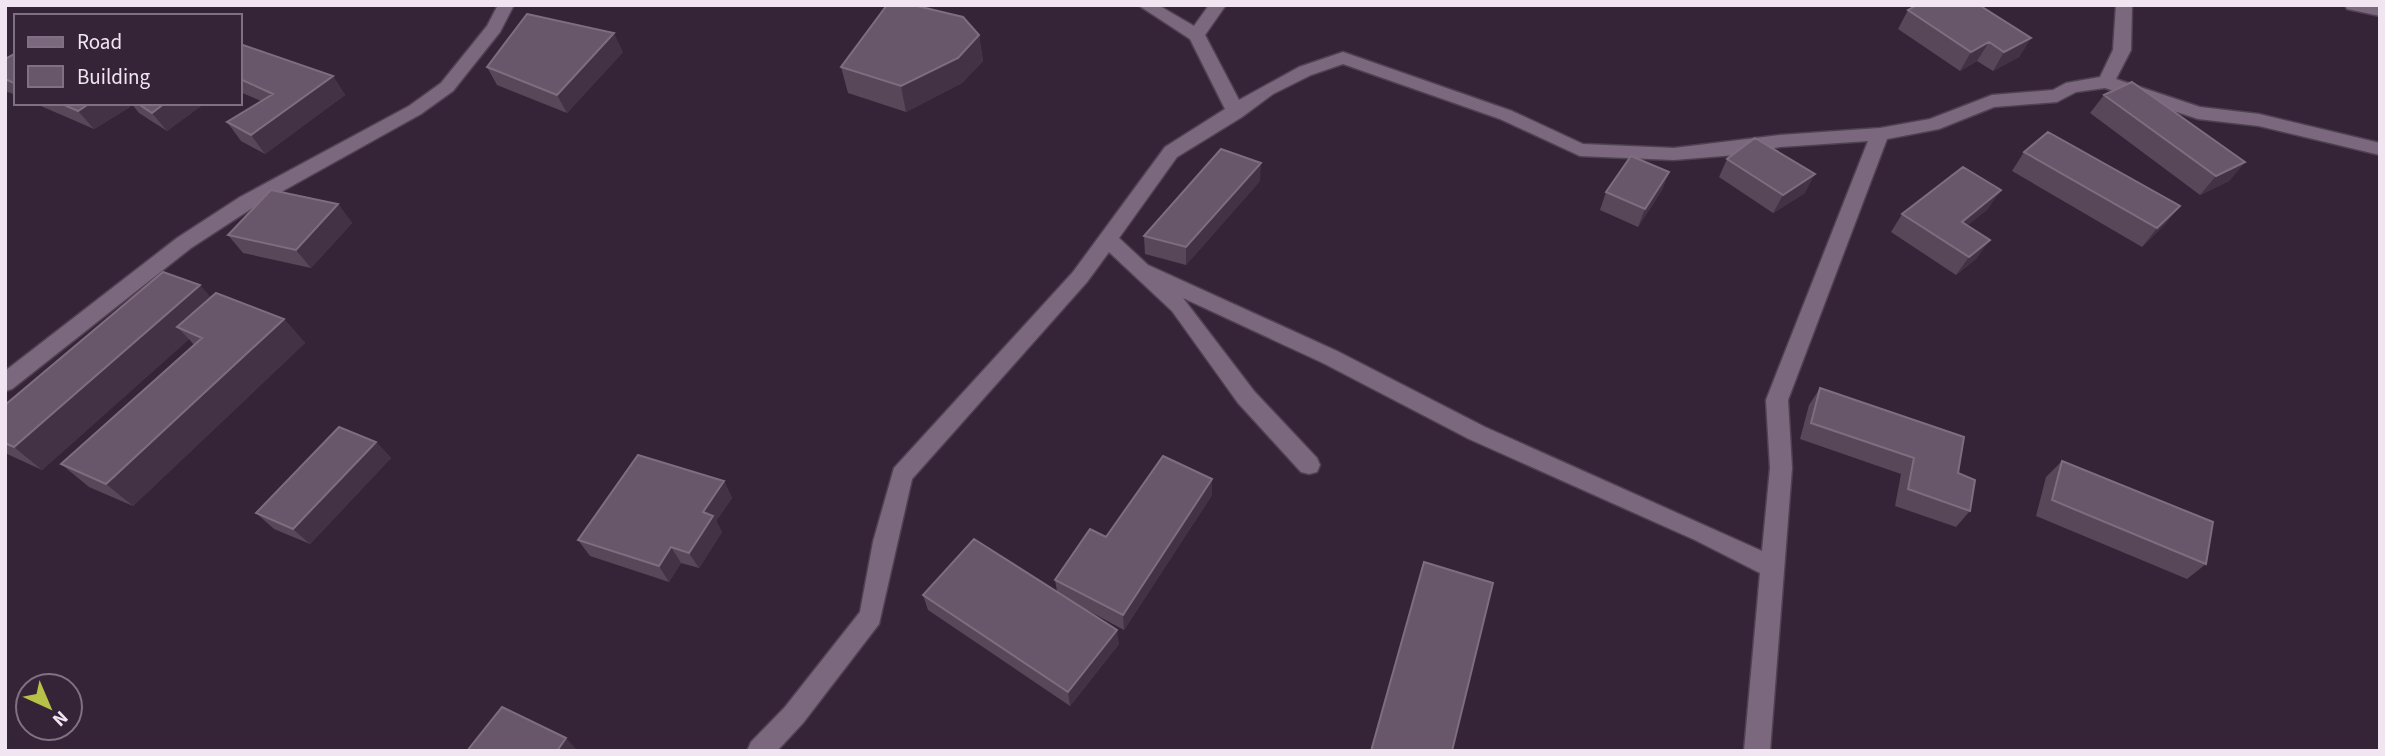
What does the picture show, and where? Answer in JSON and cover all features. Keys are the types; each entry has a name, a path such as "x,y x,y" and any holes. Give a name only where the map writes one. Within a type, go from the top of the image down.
{"street":[{"path":"5,383 184,243 247,202 415,110 447,87 494,28 506,5"},
{"path":"1146,5 1196,35 1236,113"},
{"path":"1196,35 1218,5"},
{"path":"2106,82 2122,50 2123,5"},
{"path":"2353,5 2380,11"},
{"path":"760,751 794,715 871,616 884,542 902,474 1080,277 1171,152 1236,113 1268,90 1305,71 1343,58 1506,115 1580,150 1674,154 1735,149 1780,141 1880,134 1933,125 1992,101 2057,96 2072,87 2106,82 2198,113 2259,120 2380,149"},
{"path":"1758,750 1781,468 1777,400 1880,134"},
{"path":"1108,239 1179,306 1246,397 1310,465"},
{"path":"1144,271 1330,357 1477,433 1703,533 1771,567"}],"building":[{"path":"887,5 913,5 963,17 979,35 958,58 901,86 841,67"},
{"path":"1917,5 1979,5 2031,38 2004,52 1989,42 1971,52 1908,10"},
{"path":"527,14 614,33 557,95 487,67"},
{"path":"242,45 333,76 251,135 227,122 273,94 242,80"},
{"path":"14,54 14,83 5,79 5,59"},
{"path":"2132,82 2245,162 2216,176 2104,95"},
{"path":"64,105 87,105 78,111"},
{"path":"140,105 162,105 152,113"},
{"path":"2048,132 2180,206 2157,228 2024,152"},
{"path":"1755,138 1815,174 1783,195 1727,159"},
{"path":"1221,149 1261,163 1186,247 1144,236"},
{"path":"1631,156 1669,172 1645,209 1606,192"},
{"path":"1963,167 2001,190 1962,222 1990,240 1969,257 1902,214"},
{"path":"271,190 338,204 296,250 228,235"},
{"path":"163,272 200,285 14,447 5,443 5,405"},
{"path":"216,293 284,319 106,484 61,464 202,338 177,327"},
{"path":"1820,388 1964,437 1958,473 1975,480 1970,511 1908,489 1914,458 1811,423"},
{"path":"339,427 376,442 293,529 256,513"},
{"path":"638,455 724,481 703,512 713,516 689,553 671,547 659,566 578,540"},
{"path":"1163,456 1212,479 1123,615 1055,580 1090,529 1106,537"},
{"path":"2062,461 2213,522 2206,564 2052,500"},
{"path":"974,539 1117,630 1068,692 923,595"},
{"path":"1424,562 1493,583 1452,751 1371,751"},
{"path":"502,707 566,738 557,751 467,751"}]}
